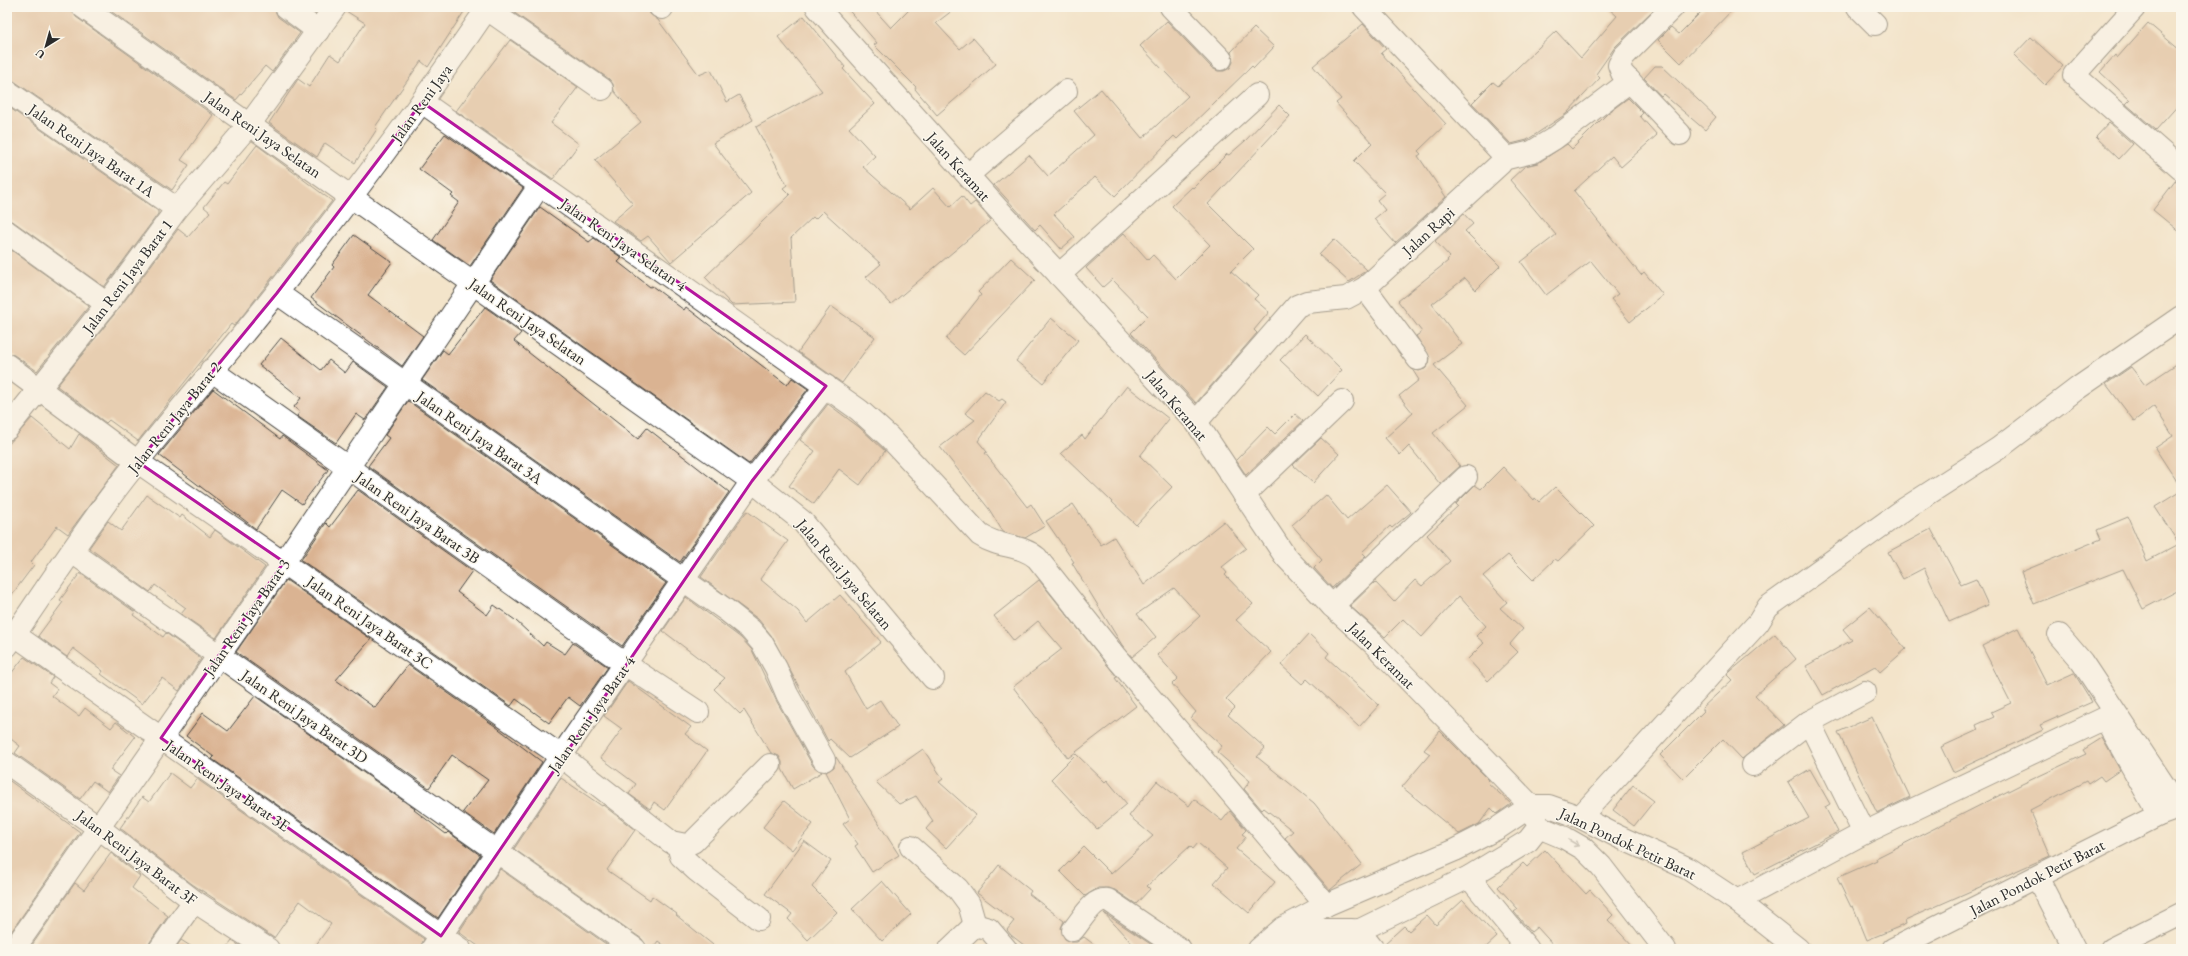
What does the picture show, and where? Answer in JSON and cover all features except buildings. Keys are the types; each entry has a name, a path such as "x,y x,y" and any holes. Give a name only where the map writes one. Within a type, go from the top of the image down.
{"street":[{"name":"Jalan Reni Jaya Selatan","path":"83,7 752,480 802,521 933,678"},
{"path":"286,7 318,31"},
{"path":"250,125 335,7"},
{"name":"Jalan Keramat","path":"817,7 1059,275 1196,422 1285,556 1332,606 1373,643 1531,806"},
{"path":"1171,7 1222,59"},
{"path":"1364,7 1502,152 1502,159 1532,152 1555,138 1630,81"},
{"path":"1673,7 1624,56 1619,65 1622,73 1680,134"},
{"path":"1858,7 1875,24"},
{"path":"2135,7 2074,75 2181,170"},
{"path":"488,8 602,89"},
{"name":"Jalan Reni Jaya","path":"352,197 422,102 488,8"},
{"name":"Jalan Reni Jaya Barat 1A","path":"7,91 178,209"},
{"path":"968,175 1066,91"},
{"path":"1059,275 1257,95"},
{"name":"Jalan Reni Jaya Selatan 4","path":"422,102 859,410 889,437 980,535 997,544 1029,552 1037,558 1116,656 1326,905"},
{"name":"Jalan Reni Jaya Barat 1","path":"7,430 107,304 178,209 250,125"},
{"name":"Jalan Rapi","path":"1196,422 1297,306 1308,302 1346,298 1365,288 1477,186 1500,164 1502,159"},
{"name":"Jalan Reni Jaya Barat 3","path":"14,949 220,656 540,185"},
{"name":"Jalan Reni Jaya Barat 2","path":"11,640 107,501 211,370 277,293 352,197"},
{"path":"7,232 107,304"},
{"path":"1365,288 1418,359"},
{"name":"Jalan Reni Jaya Barat 3A","path":"277,293 726,610 750,629 762,643 776,668 787,694 824,760"},
{"path":"1580,817 1758,623 1768,607 1906,508 1999,448 2078,388 2181,317"},
{"name":"Jalan Reni Jaya Barat 3C","path":"7,365 138,462 284,562 561,756 660,834 678,845"},
{"name":"Jalan Reni Jaya Barat 3B","path":"211,370 625,664 698,712"},
{"name":"Jalan Reni Jaya Barat 4","path":"437,942 561,756 684,581 752,480 826,386"},
{"path":"1244,495 1342,402"},
{"path":"1332,606 1466,477"},
{"name":"Jalan Reni Jaya Barat 3D","path":"72,552 499,851 635,949"},
{"path":"2059,635 2082,662 2173,810"},
{"name":"Jalan Reni Jaya Barat 3E","path":"11,640 162,738 437,942 460,949"},
{"path":"1754,765 1809,722 1865,692"},
{"path":"1737,901 1864,833 2105,718 2173,810"},
{"path":"1809,722 1864,833"},
{"name":"Jalan Reni Jaya Barat 3F","path":"7,763 99,828 194,901 268,949"},
{"path":"759,919 722,892 696,870 681,856 678,845 686,845 693,842 770,765"},
{"path":"1259,949 1283,928 1326,905 1455,850 1498,828 1531,806 1539,827 1565,838 1584,849 1601,866 1665,949"},
{"name":"Jalan Pondok Petir Barat","path":"1531,806 1549,806 1580,817 1617,836 1687,868 1737,901 1798,949"},
{"name":"Jalan Pondok Petir Barat","path":"1893,949 2173,810"},
{"path":"1320,949 1469,877 1528,841 1539,827"},
{"path":"911,847 958,889 969,904 975,925"},
{"path":"1469,877 1528,949"},
{"path":"2037,877 2074,949"},
{"path":"1073,930 1095,902 1102,899 1108,900 1180,949"},
{"path":"160,949 194,901"},
{"path":"2111,949 2139,943 2181,914"},
{"path":"950,949 975,925"},
{"path":"975,925 989,930 1006,949"},
{"path":"1273,949 1323,930 1358,930"},
{"path":"1358,930 1373,949"}],"highlighted area":[{"path":"422,102 826,386 752,481 441,936 161,738 284,562 138,462 277,293"}]}
